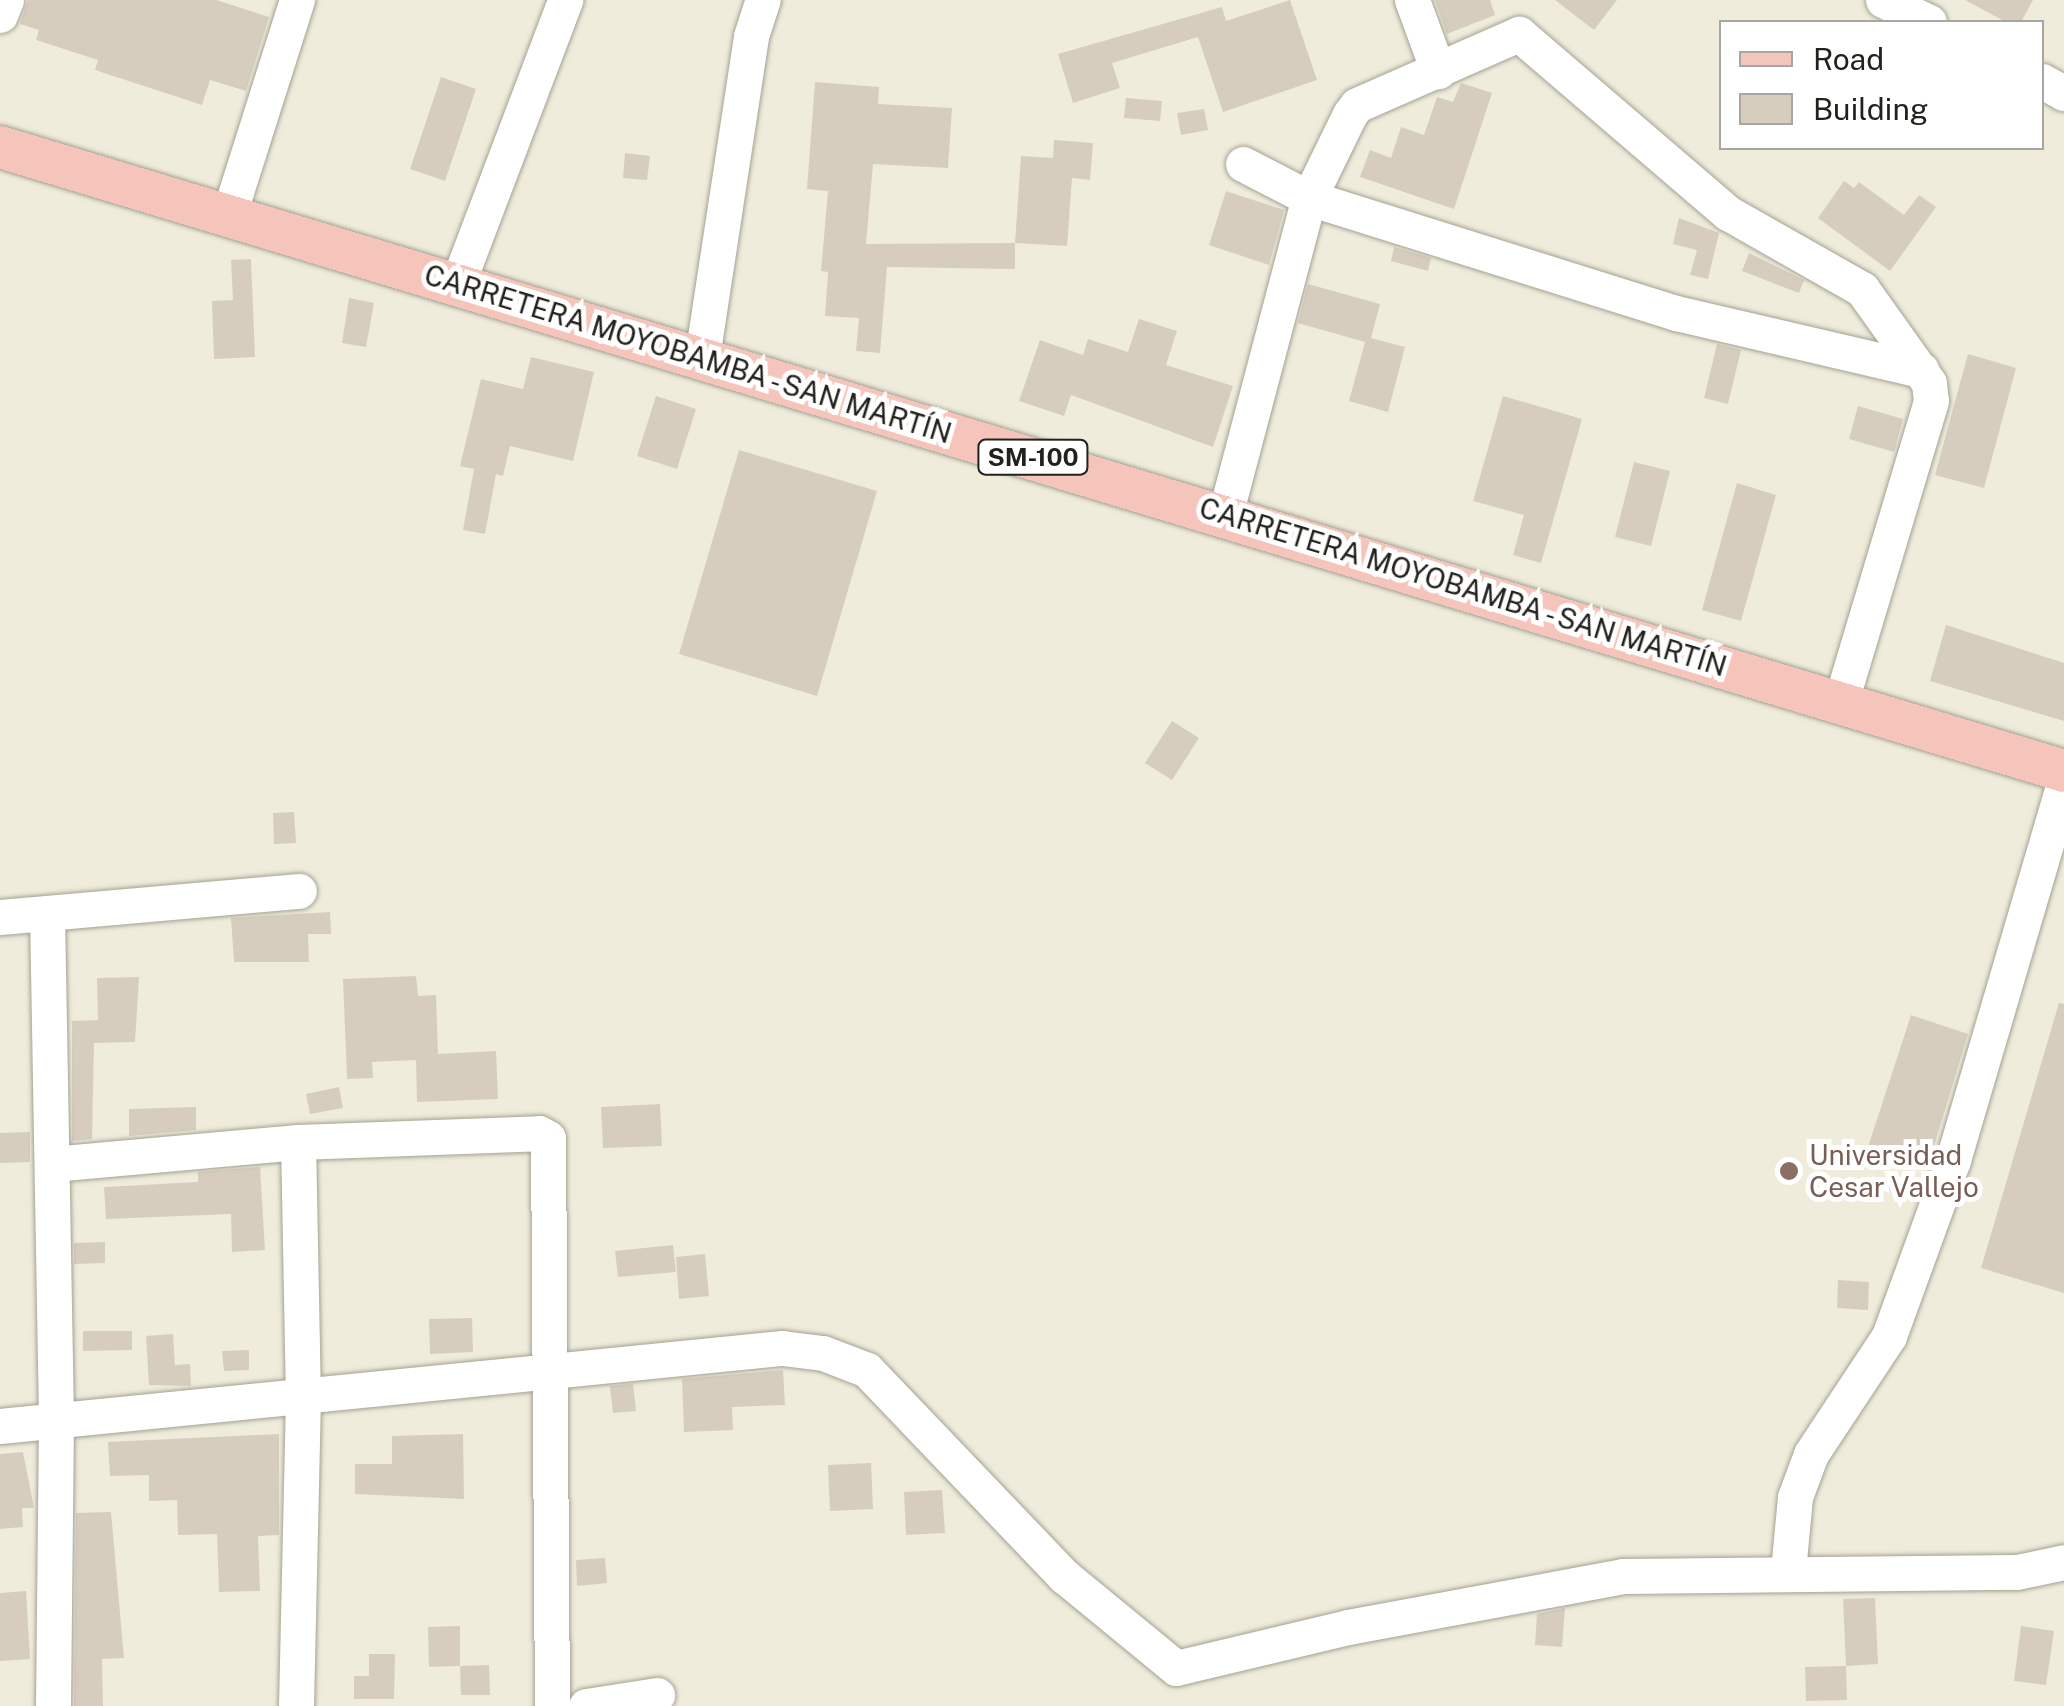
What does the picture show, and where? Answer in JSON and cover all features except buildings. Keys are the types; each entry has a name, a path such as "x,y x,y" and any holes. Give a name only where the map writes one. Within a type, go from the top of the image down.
{"main road":[{"name":"CARRETERA MOYOBAMBA - SAN MARTÍN","path":"0,148 2064,771"}],"street":[{"path":"0,15 6,0"},
{"path":"229,214 297,0"},
{"path":"456,285 565,0"},
{"path":"702,357 752,36 763,0"},
{"path":"1412,0 1438,71"},
{"path":"1882,0 1925,20"},
{"path":"1226,515 1309,198 1354,108 1512,35 1524,36 1728,214 1862,289 1921,370 1931,400 1840,701"},
{"path":"1243,164 1309,198 1676,313 1921,370"},
{"path":"1788,1572 1794,1497 1811,1454 1888,1336 1953,1160 2064,782"},
{"path":"0,917 299,891"},
{"path":"47,913 56,1420 53,1706"},
{"path":"52,1164 298,1142 539,1133 548,1138 552,1706"},
{"path":"296,1706 303,1400 298,1142"},
{"path":"0,1426 303,1400 782,1348 823,1353 867,1370 1064,1576 1176,1668 1348,1626 1623,1576 2017,1572 2064,1562"},
{"path":"586,1706 657,1695"}],"place":[{"name":"Universidad Cesar Vallejo","path":"1789,1171"}]}
